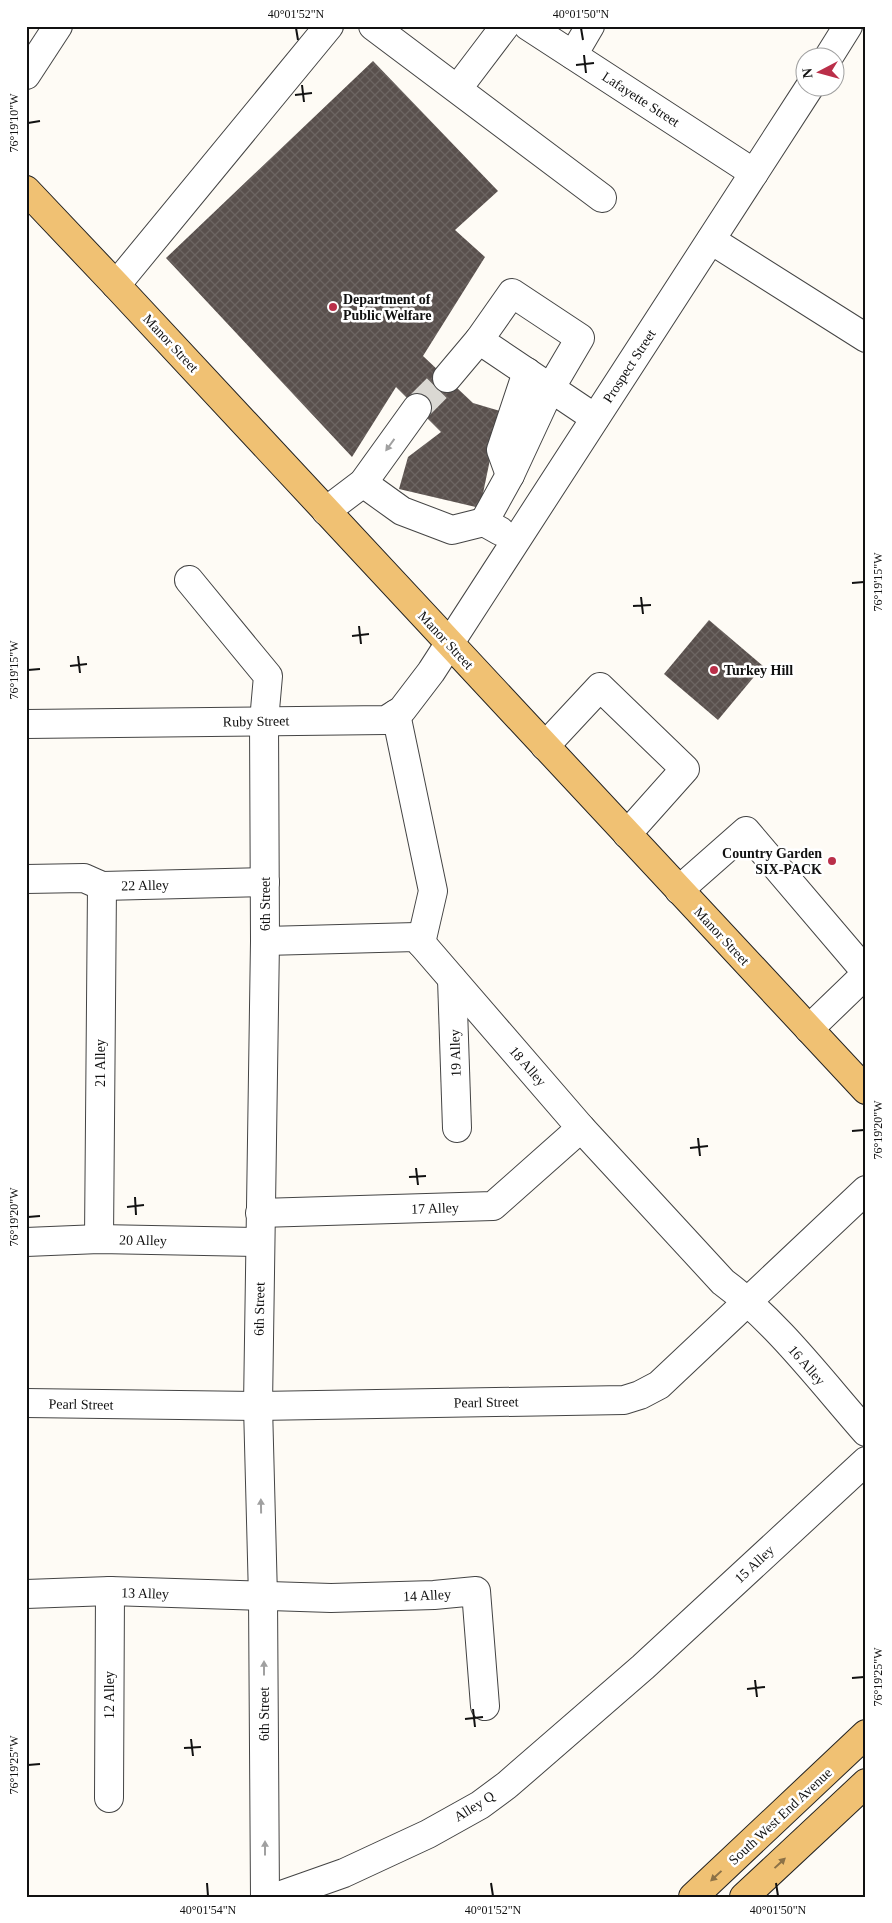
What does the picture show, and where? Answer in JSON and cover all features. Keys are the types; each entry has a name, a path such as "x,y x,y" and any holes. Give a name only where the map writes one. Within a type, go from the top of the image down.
{"main road":[{"name":"Manor Street","path":"26,190 866,1090"},
{"name":"South West End Avenue","path":"693,1897 866,1734"},
{"path":"744,1897 866,1783"}],"street":[{"path":"29,65 58,26"},
{"path":"116,285 329,26"},
{"path":"373,26 602,198"},
{"path":"458,88 505,26"},
{"name":"Lafayette Street","path":"528,26 754,173"},
{"path":"573,55 590,26"},
{"path":"834,48 848,26"},
{"name":"Prospect Street","path":"449,644 803,98"},
{"path":"711,240 866,338"},
{"path":"447,378 479,340 512,293 580,338 550,388 510,475 484,522"},
{"path":"479,340 596,418"},
{"path":"510,475 501,450 527,372"},
{"path":"326,511 363,483 417,408"},
{"path":"363,483 402,511 452,530 484,522 516,540"},
{"name":"6th Street","path":"190,580 268,676 264,721 265,941 258,1406 263,1597 265,1897"},
{"path":"422,944 433,891 396,714 402,710 449,644"},
{"path":"545,746 600,687 685,769 627,834"},
{"name":"Ruby Street","path":"26,724 386,720 396,714"},
{"path":"679,890 746,830 866,973 809,1029"},
{"name":"22 Alley","path":"26,879 84,878 102,886 265,882"},
{"name":"21 Alley","path":"99,1240 102,886"},
{"path":"265,941 416,937 422,944"},
{"name":"18 Alley","path":"422,944 581,1128 723,1282 748,1300"},
{"name":"19 Alley","path":"452,979 457,1128"},
{"name":"17 Alley","path":"260,1213 493,1206 581,1128"},
{"name":"Pearl Street","path":"26,1403 258,1406 624,1400 659,1386 866,1190"},
{"name":"20 Alley","path":"26,1242 99,1240 260,1242"},
{"name":"16 Alley","path":"748,1300 866,1432"},
{"name":"15 Alley","path":"643,1667 866,1461"},
{"name":"13 Alley","path":"26,1594 110,1591 263,1597"},
{"name":"12 Alley","path":"109,1798 110,1591"},
{"name":"14 Alley","path":"263,1597 331,1598 434,1595 476,1591 485,1706"},
{"name":"Alley Q","path":"276,1897 344,1873 428,1834 480,1805 643,1667"}],"building":[{"name":"Department of Public Welfare","path":"373,61 498,191 455,230 485,257 423,356 473,403 500,411 480,508 399,489 408,457 441,432 396,387 352,457 166,258"},
{"name":"Turkey Hill","path":"709,620 763,666 718,720 664,674"}],"tunnel":[{"path":"417,408 447,378"}],"place":[{"name":"Department of Public Welfare","path":"333,307"},
{"name":"Turkey Hill","path":"714,670"},
{"name":"Country Garden SIX-PACK","path":"832,861"}]}
